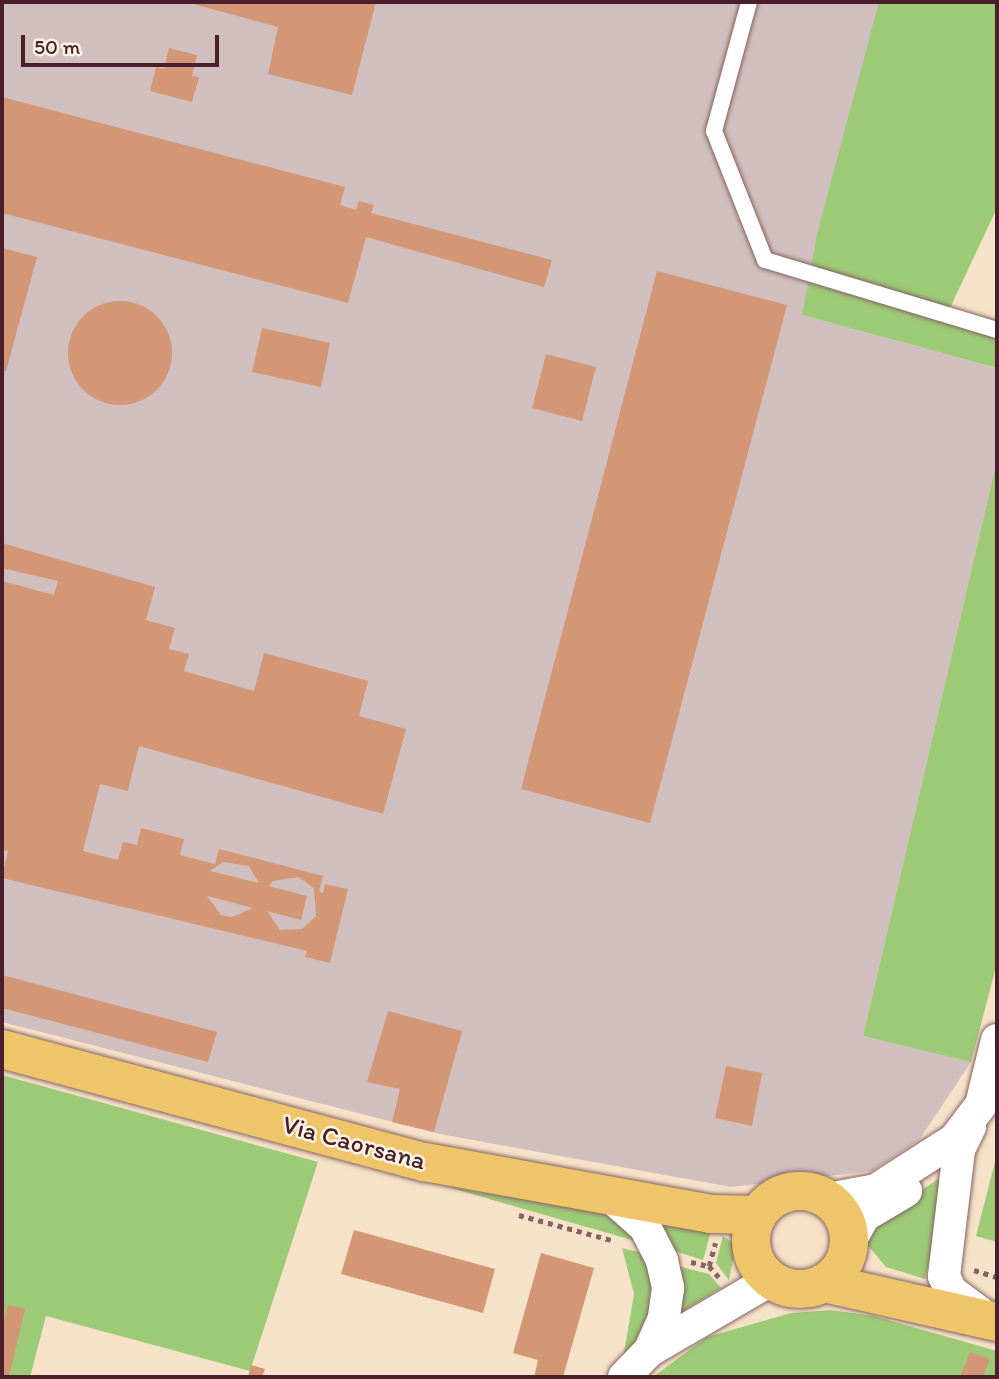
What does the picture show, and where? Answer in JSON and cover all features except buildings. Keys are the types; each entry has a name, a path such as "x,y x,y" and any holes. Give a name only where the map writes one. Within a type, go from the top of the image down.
{"main road":[{"name":"Via Caorsana","path":"2,1049 425,1162 611,1197 714,1223"},
{"path":"714,1223 740,1231 765,1273 793,1288 840,1261 848,1226 828,1199 797,1191 768,1203 758,1215 752,1250 765,1273"},
{"path":"714,1223 758,1215"},
{"path":"840,1261 943,1307 993,1320"}],"street":[{"path":"993,1320 951,1291 944,1276 963,1135 997,1040"},
{"path":"828,1199 876,1189 963,1135"},
{"path":"840,1261 864,1216 963,1135"},
{"path":"611,1197 645,1227 662,1261 668,1288 664,1318 649,1351"},
{"path":"624,1377 649,1351 765,1273"}],"lane":[{"path":"749,2 714,131 765,260 997,330"}],"path":[{"path":"709,1266 714,1223"},
{"path":"683,1260 709,1266 726,1286"}],"shaded area":[{"path":"2,2 885,2 802,315 997,368 997,460 863,1036 971,1062 919,1140 872,1171 731,1187 440,1134 2,1022"}],"green space":[{"path":"879,2 997,2 997,208 950,308 997,321 997,368 802,315 818,230"},
{"path":"997,460 997,963 971,1062 863,1036"},
{"path":"2,1075 318,1162 250,1371 46,1316 30,1377 2,1377"},
{"path":"997,1154 997,1242 976,1236"},
{"path":"950,1171 925,1279 886,1267 865,1242 875,1222"},
{"path":"444,1186 598,1212 612,1218 639,1242"},
{"path":"648,1220 711,1231 703,1260 668,1249"},
{"path":"723,1236 736,1245 729,1280 716,1263"},
{"path":"622,1248 646,1254 655,1282 649,1326 623,1359 634,1294"},
{"path":"674,1265 709,1274 721,1288 673,1317"},
{"path":"831,1310 874,1316 997,1351 997,1377 653,1377 707,1337 791,1313"}]}
